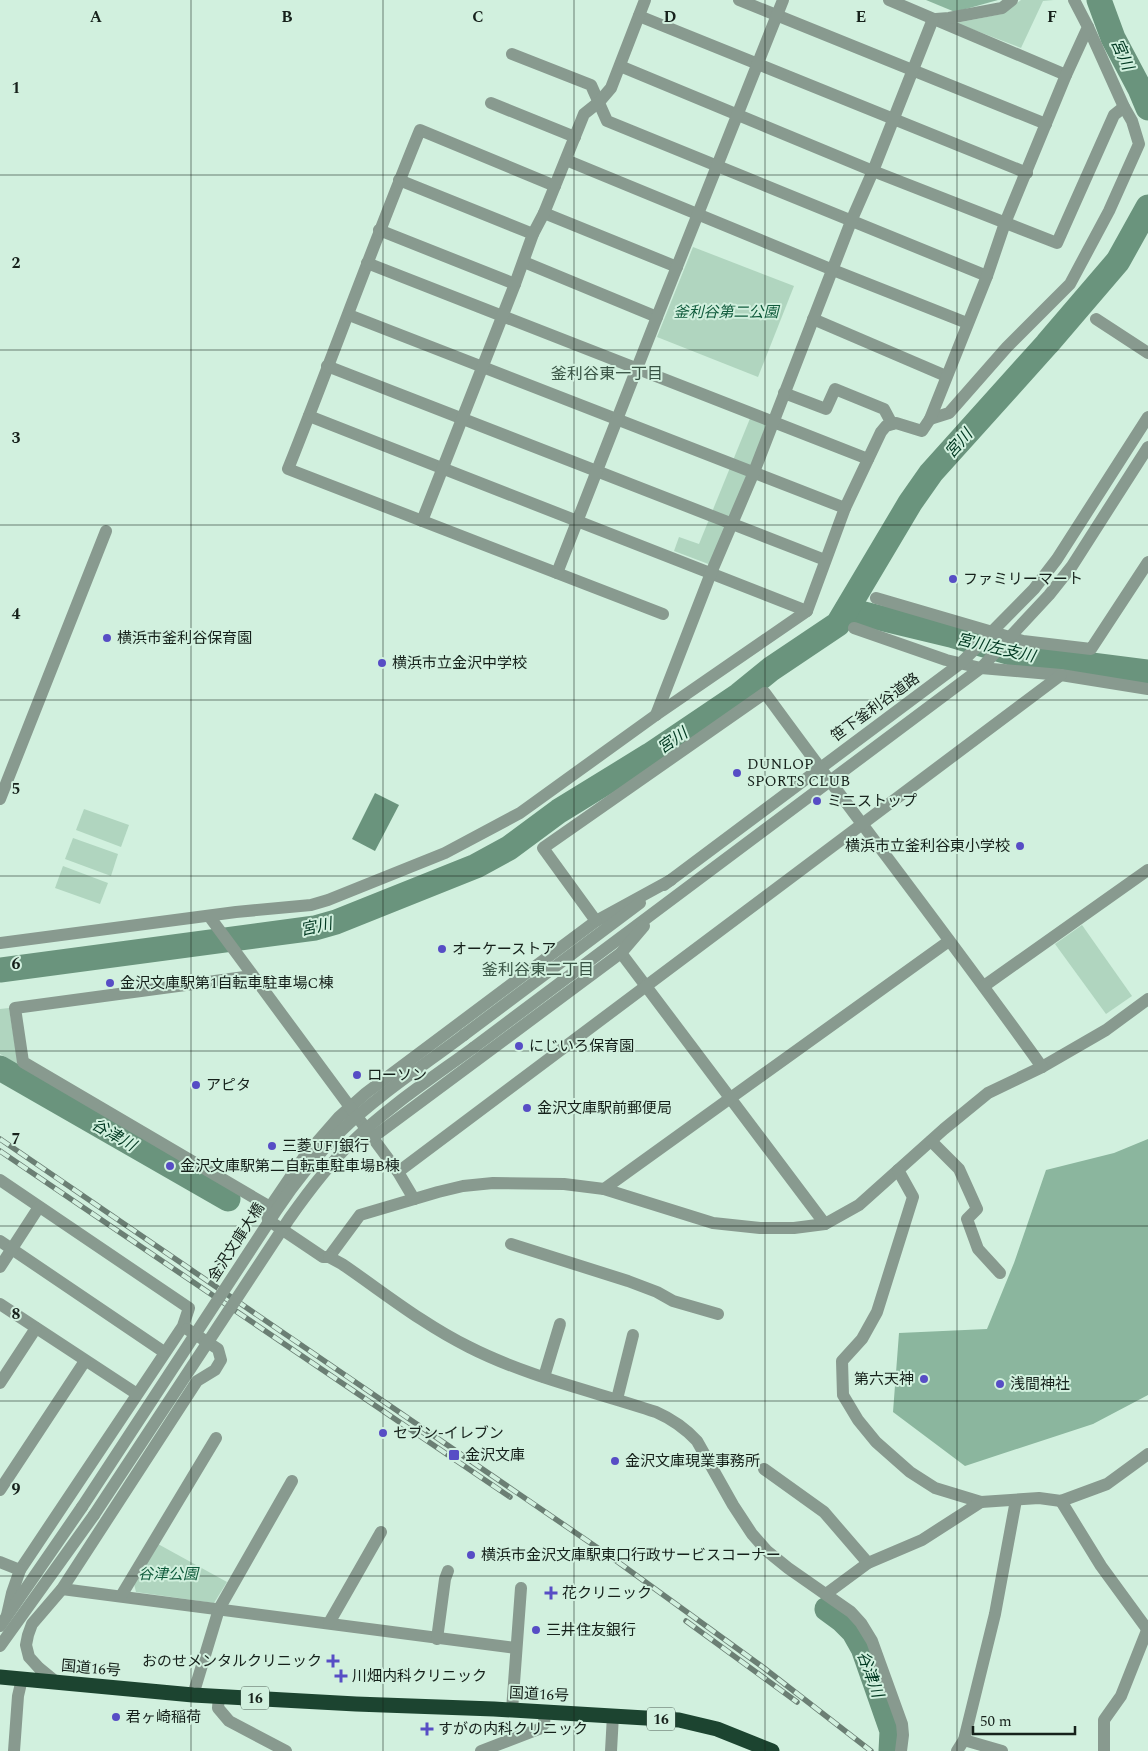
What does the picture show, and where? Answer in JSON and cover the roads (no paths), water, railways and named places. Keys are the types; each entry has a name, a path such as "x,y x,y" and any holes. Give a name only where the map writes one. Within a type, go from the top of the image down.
{"highway":[{"name":"国道16号","path":"0,1677 193,1695 613,1715 679,1720 717,1728 772,1751"}],"street":[{"path":"422,521 461,418 516,284 533,234 544,213 584,114 599,102 611,88 645,0"},
{"path":"739,0 1046,124"},
{"path":"558,572 783,0"},
{"path":"889,0 1066,75"},
{"path":"934,19 1002,8 1012,0"},
{"path":"930,419 949,413 1007,347 1070,284 1109,211 1139,144 1132,121 1074,0"},
{"path":"639,16 1027,174"},
{"path":"656,715 711,573 754,472 852,219 934,19"},
{"path":"0,943 311,904 328,900 445,853 520,813 656,715 807,611 845,508 881,432 886,426 896,423 922,431 930,419 1006,223 1066,75 1088,27"},
{"path":"512,54 591,85 608,121 852,219 987,276"},
{"path":"620,66 873,171 1058,243 1114,115 1124,106"},
{"path":"491,103 575,136"},
{"path":"555,186 420,130 379,230 310,416 288,469 663,614"},
{"path":"566,160 697,215 967,323"},
{"path":"399,180 533,234"},
{"path":"544,213 677,267"},
{"path":"379,230 516,284"},
{"path":"524,262 657,317"},
{"path":"367,263 868,459"},
{"path":"348,315 845,508"},
{"path":"813,319 946,376"},
{"path":"1096,320 1148,353"},
{"path":"327,366 825,560"},
{"path":"784,393 826,409 835,389 884,409 892,424"},
{"path":"310,416 807,611"},
{"name":"笹下釜利谷道路","path":"464,1035 961,663 1034,589 1057,559 1148,417"},
{"name":"笹下釜利谷道路","path":"473,1048 981,668 1049,595 1072,566 1148,447"},
{"path":"0,799 106,531"},
{"path":"876,598 1023,641 1091,649 1148,562"},
{"path":"854,628 946,660 981,668 1061,675 1148,689"},
{"path":"398,1172 1061,675"},
{"path":"596,921 543,848 765,693 984,986 1042,1067"},
{"path":"984,986 1148,870"},
{"path":"671,880 596,921 349,1107 304,1157 270,1206 267,1214 268,1220 322,1257 329,1257 342,1264 452,1338 471,1348 544,1377 617,1399 670,1418 688,1432 697,1441 732,1505 752,1534 767,1551 851,1612 861,1623 872,1641 902,1724 901,1751"},
{"path":"372,1138 621,953 662,906"},
{"path":"209,916 398,1172 414,1199"},
{"path":"604,1189 949,941"},
{"path":"621,953 826,1224"},
{"path":"252,976 15,1008 23,1062 270,1206"},
{"path":"329,1257 360,1215 463,1186 492,1183 564,1184 604,1189 713,1223 760,1228 794,1228 826,1224 859,1204 988,1093 1042,1067 1106,1030 1148,999"},
{"name":"金沢文庫大橋","path":"3,1621 82,1507 306,1168 336,1136 361,1114 464,1035"},
{"name":"金沢文庫大橋","path":"0,1646 94,1515 288,1219 318,1178 334,1159 370,1126 473,1048"},
{"path":"931,1141 959,1169 977,1209 967,1219 978,1249 1000,1273"},
{"path":"898,1170 913,1198 877,1312 862,1339 842,1362 843,1395 858,1420 876,1442 910,1472 934,1488 981,1502 1039,1498 1061,1501 1107,1484 1148,1454"},
{"path":"0,1180 189,1308 183,1326 20,1570 3,1621"},
{"path":"0,1267 39,1207"},
{"path":"0,1241 164,1352"},
{"path":"511,1244 658,1292 673,1301 718,1314"},
{"path":"0,1304 137,1394"},
{"path":"544,1377 560,1324"},
{"path":"56,1682 39,1668 30,1657 26,1645 32,1624 62,1589 197,1381 215,1370 221,1360 218,1349 183,1326"},
{"path":"0,1383 36,1328"},
{"path":"617,1399 633,1335"},
{"path":"0,1490 85,1361"},
{"path":"121,1596 216,1438"},
{"path":"764,1468 824,1512 868,1563"},
{"path":"193,1695 219,1609 292,1481"},
{"path":"1002,1751 961,1745 995,1614 1016,1500"},
{"path":"1061,1501 1101,1566 1148,1628 1120,1696 1104,1720 1104,1751"},
{"path":"826,1594 868,1563 922,1540 981,1502"},
{"path":"329,1622 381,1532"},
{"path":"0,1562 20,1570"},
{"path":"437,1639 448,1571"},
{"path":"512,1710 521,1588"},
{"path":"62,1589 329,1622 437,1639 516,1648"},
{"path":"14,1751 18,1696 22,1679"},
{"path":"219,1696 218,1708 229,1720 286,1751"},
{"path":"481,1751 539,1729 544,1724 545,1712"},
{"path":"611,1751 613,1715"}],"waterway":[{"name":"宮川","path":"1099,0 1113,38 1148,108"},
{"name":"宮川","path":"0,970 315,928 336,922 476,866 509,848 559,811 650,755 739,695 771,669 838,624 910,503 931,473 1047,344 1118,261 1148,207"},
{"name":"宮川左支川","path":"847,610 951,635 1021,656 1148,672"},
{"name":"谷津川","path":"0,1068 228,1199"},
{"name":"谷津川","path":"827,1609 854,1632 863,1648 892,1731 891,1751"}],"railway":[{"path":"0,1139 611,1557 764,1668 871,1751"},
{"path":"0,1151 510,1497"},
{"path":"686,1621 797,1702"}],"place":[{"name":"ファミリーマート","path":"953,579"},
{"name":"横浜市釜利谷保育園","path":"107,638"},
{"name":"横浜市立金沢中学校","path":"382,663"},
{"name":"DUNLOP SPORTS CLUB","path":"737,773"},
{"name":"ミニストップ","path":"817,801"},
{"name":"横浜市立釜利谷東小学校","path":"1020,846"},
{"name":"オーケーストア","path":"442,949"},
{"name":"金沢文庫駅第1自転車駐車場C棟","path":"110,983"},
{"name":"にじいろ保育園","path":"519,1046"},
{"name":"ローソン","path":"357,1075"},
{"name":"アピタ","path":"196,1085"},
{"name":"金沢文庫駅前郵便局","path":"527,1108"},
{"name":"三菱UFJ銀行","path":"272,1146"},
{"name":"金沢文庫駅第二自転車駐車場B棟","path":"170,1166"},
{"name":"第六天神","path":"924,1379"},
{"name":"浅間神社","path":"1000,1384"},
{"name":"セブン-イレブン","path":"383,1433"},
{"name":"金沢文庫","path":"454,1455"},
{"name":"金沢文庫現業事務所","path":"615,1461"},
{"name":"横浜市金沢文庫駅東口行政サービスコーナー","path":"471,1555"},
{"name":"花クリニック","path":"551,1593"},
{"name":"三井住友銀行","path":"536,1630"},
{"name":"おのせメンタルクリニック","path":"333,1661"},
{"name":"川畑内科クリニック","path":"341,1676"},
{"name":"君ヶ崎稲荷","path":"116,1717"},
{"name":"すがの内科クリニック","path":"427,1729"}],"district":[{"name":"釜利谷東一丁目","path":"607,373"},
{"name":"釜利谷東二丁目","path":"538,969"}],"park label":[{"name":"釜利谷第二公園","path":"726,312"},
{"name":"谷津公園","path":"168,1574"}]}
